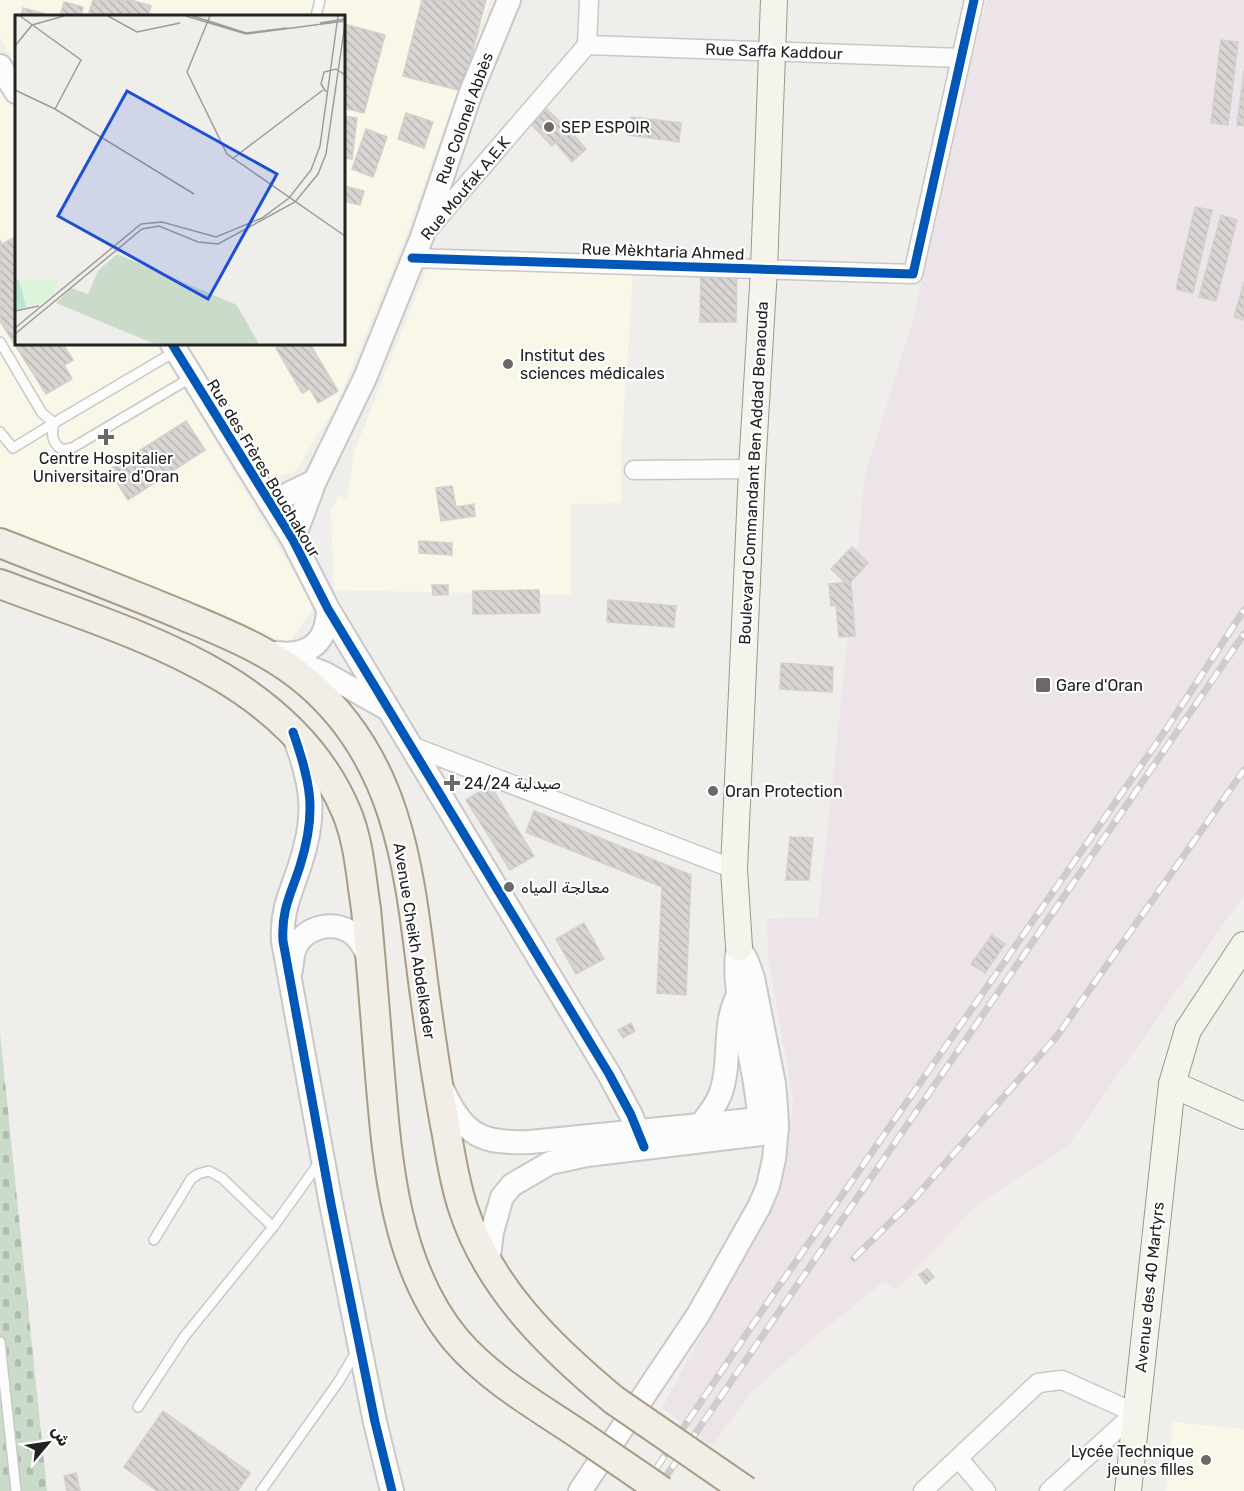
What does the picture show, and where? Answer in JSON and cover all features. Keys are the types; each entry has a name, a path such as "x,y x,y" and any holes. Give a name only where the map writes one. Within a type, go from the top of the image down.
{"main road":[{"name":"Boulevard Commandant Ben Addad Benaouda","path":"739,947 734,869 752,469 764,269 774,0"},
{"name":"Avenue Cheikh Abdelkader","path":"0,543 151,602 266,652 285,664 328,702 369,757 394,815 414,912 434,1066 454,1175 462,1208 488,1264 505,1291 550,1343 614,1400 746,1491"},
{"path":"0,584 191,660 252,697 293,732 315,757 346,812 360,869 391,1178 402,1231 415,1270 433,1307 456,1340 478,1361 522,1396 662,1491"},
{"name":"Avenue des 40 Martyrs","path":"1128,1491 1172,1084 1188,1030 1244,945"},
{"path":"1172,1084 1244,1116"}],"street":[{"name":"Rue Colonel Abbès","path":"422,237 471,92 509,0"},
{"path":"587,45 588,0"},
{"path":"961,58 974,0"},
{"name":"Rue Moufak A.E.K","path":"293,540 315,481 365,378 422,237 587,45"},
{"name":"Rue Saffa Kaddour","path":"587,45 961,58"},
{"name":"Rue Mèkhtaria Ahmed","path":"412,258 913,274 961,58"},
{"path":"0,66 15,90"},
{"name":"Rue des Frères Bouchakour","path":"174,347 293,540 328,609"},
{"path":"634,470 752,469"},
{"path":"270,503 315,481"},
{"path":"266,652 295,653 312,646 325,633 328,609"},
{"path":"328,609 619,1092 641,1139"},
{"path":"266,652 326,674 388,709"},
{"path":"293,732 307,773 311,802 307,843 282,923 284,941 322,1158 359,1346 392,1491"},
{"path":"411,746 734,869"},
{"path":"291,974 294,951 302,937 311,930 327,926 340,927 352,933 362,944 370,960"},
{"name":"Boulevard Commandant Ben Addad Benaouda","path":"739,947 736,969 738,995 766,1126"},
{"name":"Boulevard Commandant Ben Addad Benaouda","path":"580,1491 698,1315 752,1218 774,1084 753,978 739,947"},
{"path":"702,1123 712,1110 722,1086 730,1015 738,995"},
{"path":"434,1066 446,1095 466,1128 478,1136 499,1142 641,1139 766,1126"},
{"path":"619,1092 630,1098 648,1117 665,1128"},
{"path":"488,1264 497,1210 502,1197 512,1185 550,1164 641,1139 665,1128 702,1123 766,1126"},
{"path":"923,1491 1038,1383 1062,1380 1136,1413 1049,1491"},
{"path":"959,1459 986,1491"}],"lane":[{"path":"316,15 320,0"},
{"path":"0,342 42,413 54,423"},
{"path":"0,432 12,448 174,347"},
{"path":"54,423 51,435 56,446 62,450 72,448 192,377"},
{"path":"138,1407 184,1337 273,1227 322,1158"},
{"path":"154,1240 191,1179 209,1171 222,1178 273,1227"},
{"path":"0,1342 16,1491"},
{"path":"261,1491 339,1381 359,1346"}],"shaded area":[{"path":"0,0 490,0 404,241 336,406 295,471 271,479 188,345 345,345 345,15 15,15 15,63 0,38"},
{"name":"Gare d'Oran","path":"987,0 1244,0 1244,895 1068,1146 978,1204 896,1290 885,1281 812,1339 750,1394 712,1446 662,1408 759,1229 785,1173 793,1100 768,955 767,919 818,918 865,475 914,316 960,98"},
{"name":"Centre Hospitalier Universitaire d'Oran","path":"0,81 15,106 15,345 158,345 314,606 289,643 0,530"},
{"name":"Institut des sciences médicales","path":"428,266 633,275 621,453 621,503 571,504 571,595 334,590 331,511 338,495 347,499 354,452"},
{"name":"Lycée Technique jeunes filles","path":"1173,1422 1244,1429 1244,1491 1166,1491"}],"green space":[{"path":"0,1033 47,1491 0,1491"}],"building":[{"path":"93,0 131,0 151,6 148,15 88,15"},
{"path":"422,0 486,0 462,91 403,76"},
{"path":"64,2 83,7 81,15 60,15"},
{"path":"23,8 49,15 21,15"},
{"path":"345,24 385,35 364,113 345,108"},
{"path":"1221,40 1238,42 1228,125 1211,123"},
{"path":"1244,70 1244,126 1237,125"},
{"name":"SEP ESPOIR","path":"547,109 568,130 552,146 531,124"},
{"path":"406,113 433,122 424,148 398,139"},
{"path":"345,116 357,118 352,159 345,158"},
{"path":"631,117 681,123 679,142 629,135"},
{"path":"366,129 387,137 373,177 352,169"},
{"path":"570,131 586,149 572,162 556,143"},
{"path":"345,186 364,191 360,205 345,201"},
{"path":"1195,207 1212,210 1193,293 1176,289"},
{"path":"1221,215 1237,220 1216,301 1199,297"},
{"path":"13,238 15,240 15,345 0,321 0,240 2,244"},
{"path":"701,268 737,269 736,322 700,322"},
{"path":"1244,282 1244,320 1234,317"},
{"path":"15,345 64,345 73,360 64,365 72,379 46,394"},
{"path":"281,345 311,345 338,391 318,403 310,389 302,393 276,348"},
{"path":"186,421 205,450 128,500 109,470"},
{"path":"452,486 456,507 474,504 475,516 441,521 436,488"},
{"path":"419,541 452,543 452,555 419,553"},
{"path":"852,547 868,563 848,585 831,569"},
{"path":"851,582 855,636 839,637 836,605 831,606 829,584"},
{"path":"432,585 448,585 448,595 433,595"},
{"path":"539,590 540,613 473,614 473,591"},
{"path":"608,600 676,606 674,627 607,622"},
{"path":"781,663 833,667 832,692 780,689"},
{"path":"490,785 534,856 510,870 466,800"},
{"path":"534,811 691,875 686,995 657,993 662,887 526,832"},
{"path":"790,837 813,838 809,880 786,880"},
{"path":"584,923 604,959 576,974 556,939"},
{"path":"992,935 1005,944 985,973 971,964"},
{"path":"631,1023 635,1031 623,1038 618,1030"},
{"path":"927,1269 934,1277 926,1284 919,1275"},
{"path":"163,1411 250,1473 238,1491 157,1491 124,1467"},
{"path":"76,1473 80,1491 67,1491 64,1476"}],"railway":[{"path":"641,1491 774,1293 1163,734 1244,610"},
{"path":"656,1491 1244,634"},
{"path":"854,1258 913,1200 1057,1036 1244,770"}],"cycle path":[{"path":"412,258 913,274 974,0"},
{"path":"173,345 293,540 328,609 609,1074 631,1115 644,1147"},
{"path":"293,732 308,783 310,813 305,847 285,911 283,941 331,1204 375,1422 392,1491"}],"place":[{"name":"SEP ESPOIR","path":"549,127"},
{"name":"Institut des sciences médicales","path":"508,364"},
{"name":"Centre Hospitalier Universitaire d'Oran","path":"106,437"},
{"name":"Gare d'Oran","path":"1043,685"},
{"name":"صيدلية 24/24","path":"452,783"},
{"name":"Oran Protection","path":"713,791"},
{"name":"معالجة المياه","path":"509,887"},
{"name":"Lycée Technique jeunes filles","path":"1206,1460"}]}
